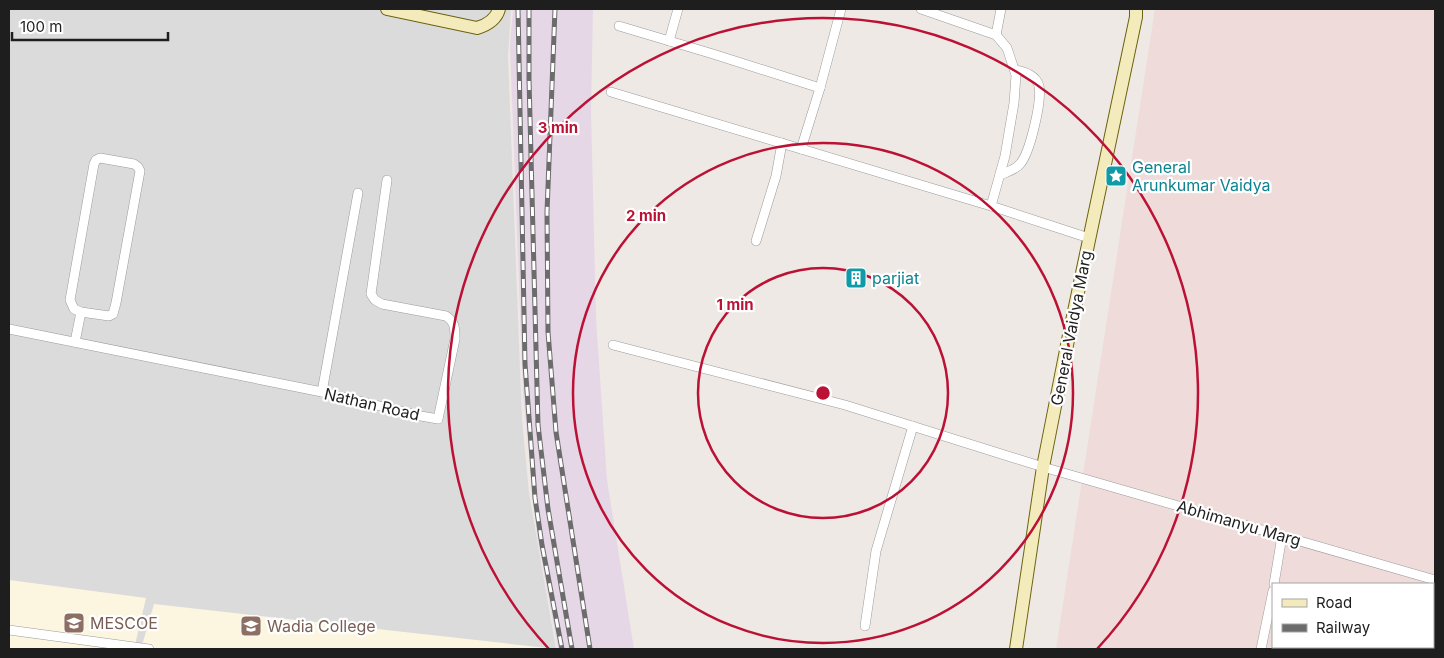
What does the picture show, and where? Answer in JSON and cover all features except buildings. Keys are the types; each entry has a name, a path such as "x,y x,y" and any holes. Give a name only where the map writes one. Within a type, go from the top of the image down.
{"street":[{"path":"387,9 477,28 488,25 498,14 499,9"},
{"path":"669,41 678,9"},
{"path":"801,149 820,88 841,9"},
{"path":"921,9 996,35 1008,48 1016,75 1014,103 1000,175 991,206"},
{"path":"996,35 1001,9"},
{"name":"General Vaidya Marg","path":"1016,649 1044,467 1089,238 1136,17 1136,9"},
{"path":"618,26 820,88"},
{"path":"1000,175 1020,164 1028,152 1039,99 1039,86 1035,80 1030,74 1015,70"},
{"path":"611,92 991,206 1089,238"},
{"path":"756,241 776,176 782,143"},
{"path":"100,158 134,164 138,166 140,171 113,314 108,316 81,312 74,309 71,305 70,295 94,164 100,158"},
{"name":"Nathan Road","path":"9,329 322,392 421,416 438,418 455,339 455,328 452,320 446,316 382,304 375,300 372,294 387,180"},
{"path":"322,392 358,192"},
{"path":"75,342 81,312"},
{"name":"Abhimanyu Marg","path":"613,345 845,405 1044,467 1435,580"},
{"path":"865,626 876,551 913,426"},
{"path":"1274,583 1282,536"},
{"path":"1261,649 1272,596"},
{"path":"9,630 149,649"}],"shaded area":[{"path":"9,9 511,9 508,56 522,420 529,493 556,649 9,649"},
{"path":"513,9 593,9 591,110 596,318 607,480 634,649 558,649 537,535 523,394 510,44"},
{"path":"1155,9 1435,9 1435,649 1056,649"},
{"name":"MESCOE","path":"9,580 146,598 134,649 9,649"},
{"name":"Wadia College","path":"154,604 556,649 141,649"}],"railway":[{"path":"518,9 525,364 535,498 562,649"},
{"path":"529,9 529,79 538,425 548,509 572,649"},
{"path":"555,9 547,212 548,332 556,432 590,649"}],"place":[{"name":"General Arunkumar Vaidya","path":"1116,176"},
{"name":"parjiat","path":"856,278"},
{"name":"MESCOE","path":"74,623"},
{"name":"Wadia College","path":"251,626"}]}
